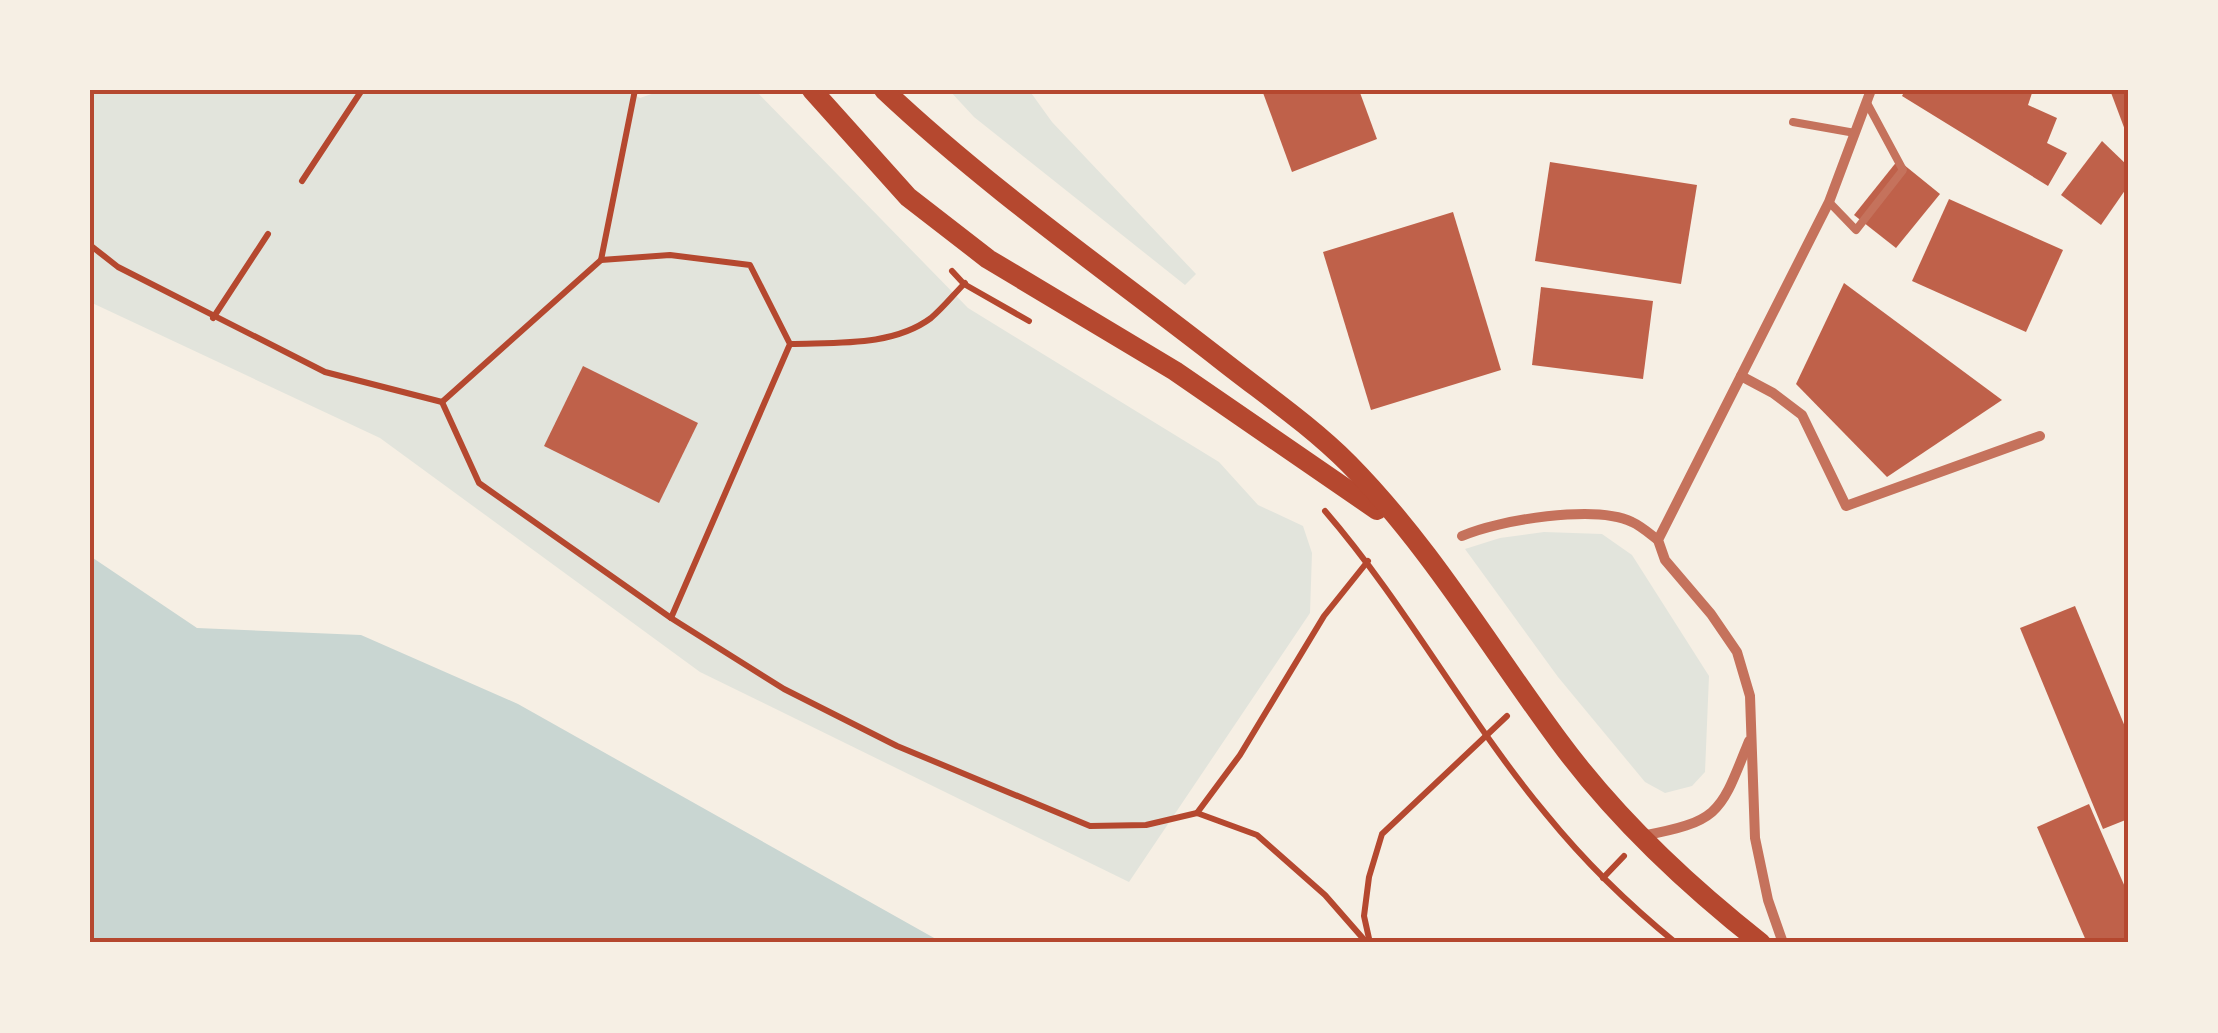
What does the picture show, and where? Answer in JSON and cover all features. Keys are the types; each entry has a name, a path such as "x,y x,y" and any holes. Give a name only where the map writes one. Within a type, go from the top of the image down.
{"main road":[{"path":"812,90 908,197 988,259 1176,371 1407,532"},
{"path":"884,90 950,152 1306,426 1348,464 1407,532 1560,743 1641,836 1692,886 1761,943"}],"street":[{"path":"1658,540 1829,202 1872,90"},
{"path":"1741,376 1802,415 1846,506 2040,436"},
{"path":"1462,536 1487,525 1595,513 1632,521 1658,540 1665,560 1737,652 1750,696 1755,838 1782,943"},
{"path":"1641,836 1685,828 1719,810 1751,735"}],"lane":[{"path":"1829,202 1856,230 1903,170 1867,104"},
{"path":"1793,122 1855,133"}],"path":[{"path":"302,182 362,90"},
{"path":"602,260 635,90"},
{"path":"213,318 268,234"},
{"path":"90,245 118,268 325,372 442,402"},
{"path":"442,402 602,260 670,255 750,265 790,344"},
{"path":"790,344 866,341 898,333 929,319 988,259"},
{"path":"951,270 964,284 1031,322"},
{"path":"671,618 790,344"},
{"path":"442,402 478,483 671,618 784,689 865,730 1090,826 1146,825 1197,813 1257,835 1325,895 1368,943"},
{"path":"1319,505 1368,561 1545,813 1603,878 1676,943"},
{"path":"1197,813 1240,755 1324,616 1368,561"},
{"path":"1368,943 1364,916 1369,877 1382,834 1528,696"}],"shaded area":[{"path":"90,90 626,90 640,98 663,90 755,90 968,308 1219,462 1258,505 1303,526 1312,553 1310,613 1129,882 700,672 380,438 90,302"},
{"path":"949,90 1029,90 1052,122 1196,274 1185,285 974,117"},
{"path":"1544,532 1602,534 1632,555 1709,676 1705,772 1692,786 1665,793 1645,782 1558,677 1465,549 1500,538"},
{"path":"90,556 197,628 361,635 518,704 943,943 90,943"}],"building":[{"path":"1262,90 1359,90 1377,139 1292,172"},
{"path":"1905,90 2033,90 2028,105 2057,118 2047,143 2067,153 2048,186 1902,96"},
{"path":"2110,90 2128,90 2128,138"},
{"path":"2102,141 2128,166 2128,186 2101,225 2061,195"},
{"path":"1898,160 1940,194 1896,248 1854,215"},
{"path":"1550,162 1697,185 1681,284 1535,261"},
{"path":"1949,199 2063,250 2026,332 1912,281"},
{"path":"1453,212 1501,370 1371,410 1323,252"},
{"path":"1844,283 2002,400 1887,477 1796,384"},
{"path":"1541,287 1653,301 1643,379 1532,365"},
{"path":"583,366 698,423 659,503 544,446"},
{"path":"2075,606 2128,734 2128,819 2103,829 2020,628"},
{"path":"2089,804 2128,894 2128,943 2087,943 2037,827"}]}
